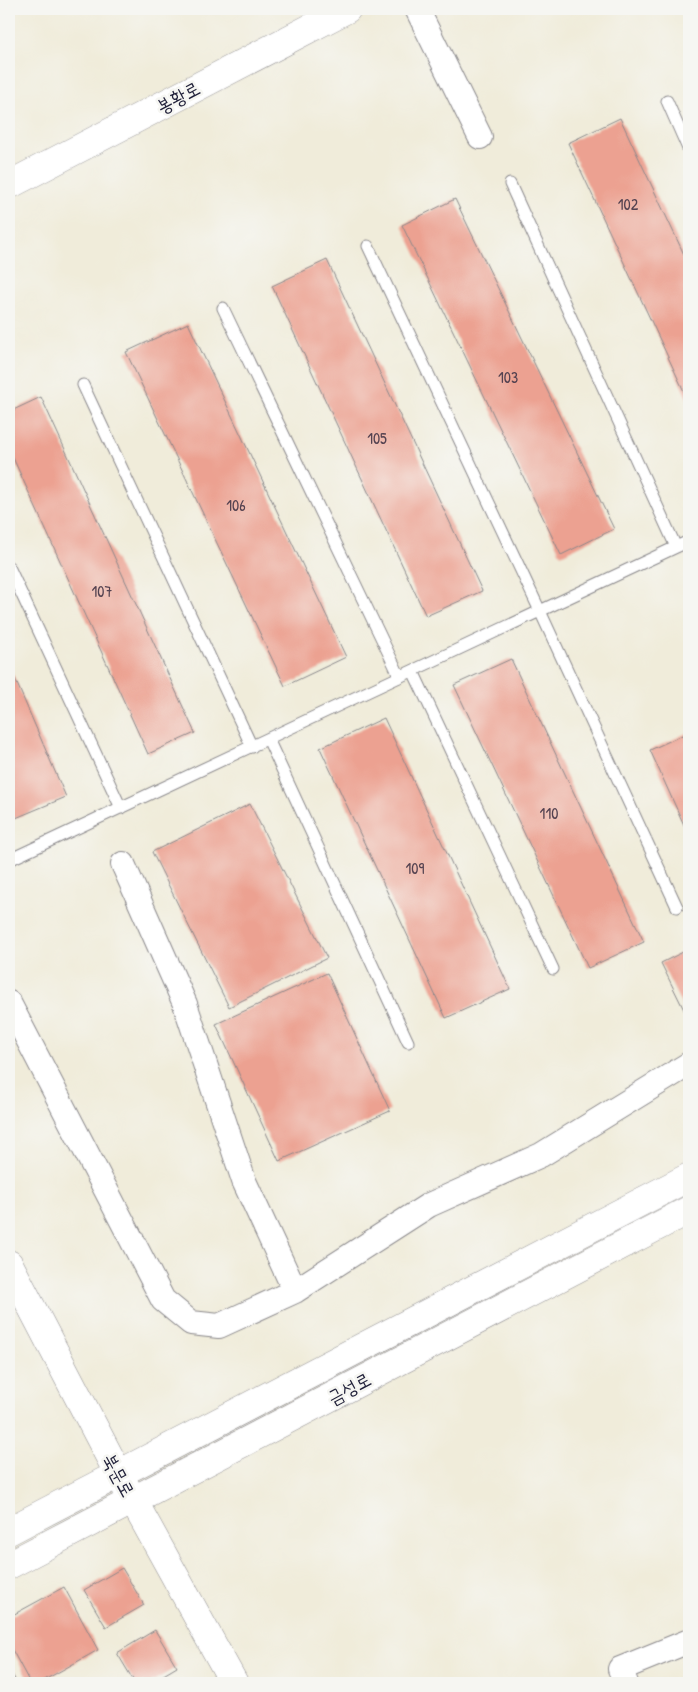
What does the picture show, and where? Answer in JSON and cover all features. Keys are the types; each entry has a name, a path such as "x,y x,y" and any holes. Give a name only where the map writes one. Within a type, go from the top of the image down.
{"street":[{"name":"봉황로","path":"9,185 347,9"},
{"path":"417,9 480,137"},
{"path":"123,864 185,1004 244,1181 296,1291"},
{"path":"9,1003 163,1300 191,1323 219,1326 296,1291 428,1205 540,1156 689,1064"},
{"name":"금성로","path":"9,1531 689,1177"},
{"name":"금성로","path":"9,1565 689,1210"},
{"name":"북문로","path":"9,1264 118,1473 234,1683"},
{"path":"623,1676 689,1641"}],"lane":[{"path":"667,101 689,151"},
{"path":"510,184 676,547"},
{"path":"368,246 677,907"},
{"path":"223,308 400,677"},
{"path":"83,385 252,747"},
{"path":"9,860 689,541"},
{"path":"9,567 121,808"},
{"path":"413,671 553,969"},
{"path":"268,739 408,1042"}],"building":[{"path":"620,118 689,265 689,402 568,143"},
{"path":"455,199 614,529 561,555 402,225"},
{"path":"327,260 482,591 426,616 272,286"},
{"path":"188,323 346,657 285,686 126,352"},
{"path":"41,397 195,733 148,754 9,449 9,412"},
{"path":"511,659 644,942 588,968 454,685"},
{"path":"9,665 66,797 11,820 9,815"},
{"path":"384,718 510,989 446,1018 320,748"},
{"path":"689,732 689,836 650,750"},
{"path":"250,804 327,958 229,1007 152,852"},
{"path":"689,949 689,1020 661,963"},
{"path":"327,973 390,1111 279,1161 216,1024"},
{"path":"122,1568 144,1605 106,1627 84,1590"},
{"path":"64,1587 98,1650 39,1683 30,1683 9,1644 9,1617"},
{"path":"155,1630 177,1667 150,1683 135,1683 117,1653"},
{"path":"9,1669 17,1683 9,1683"}]}
